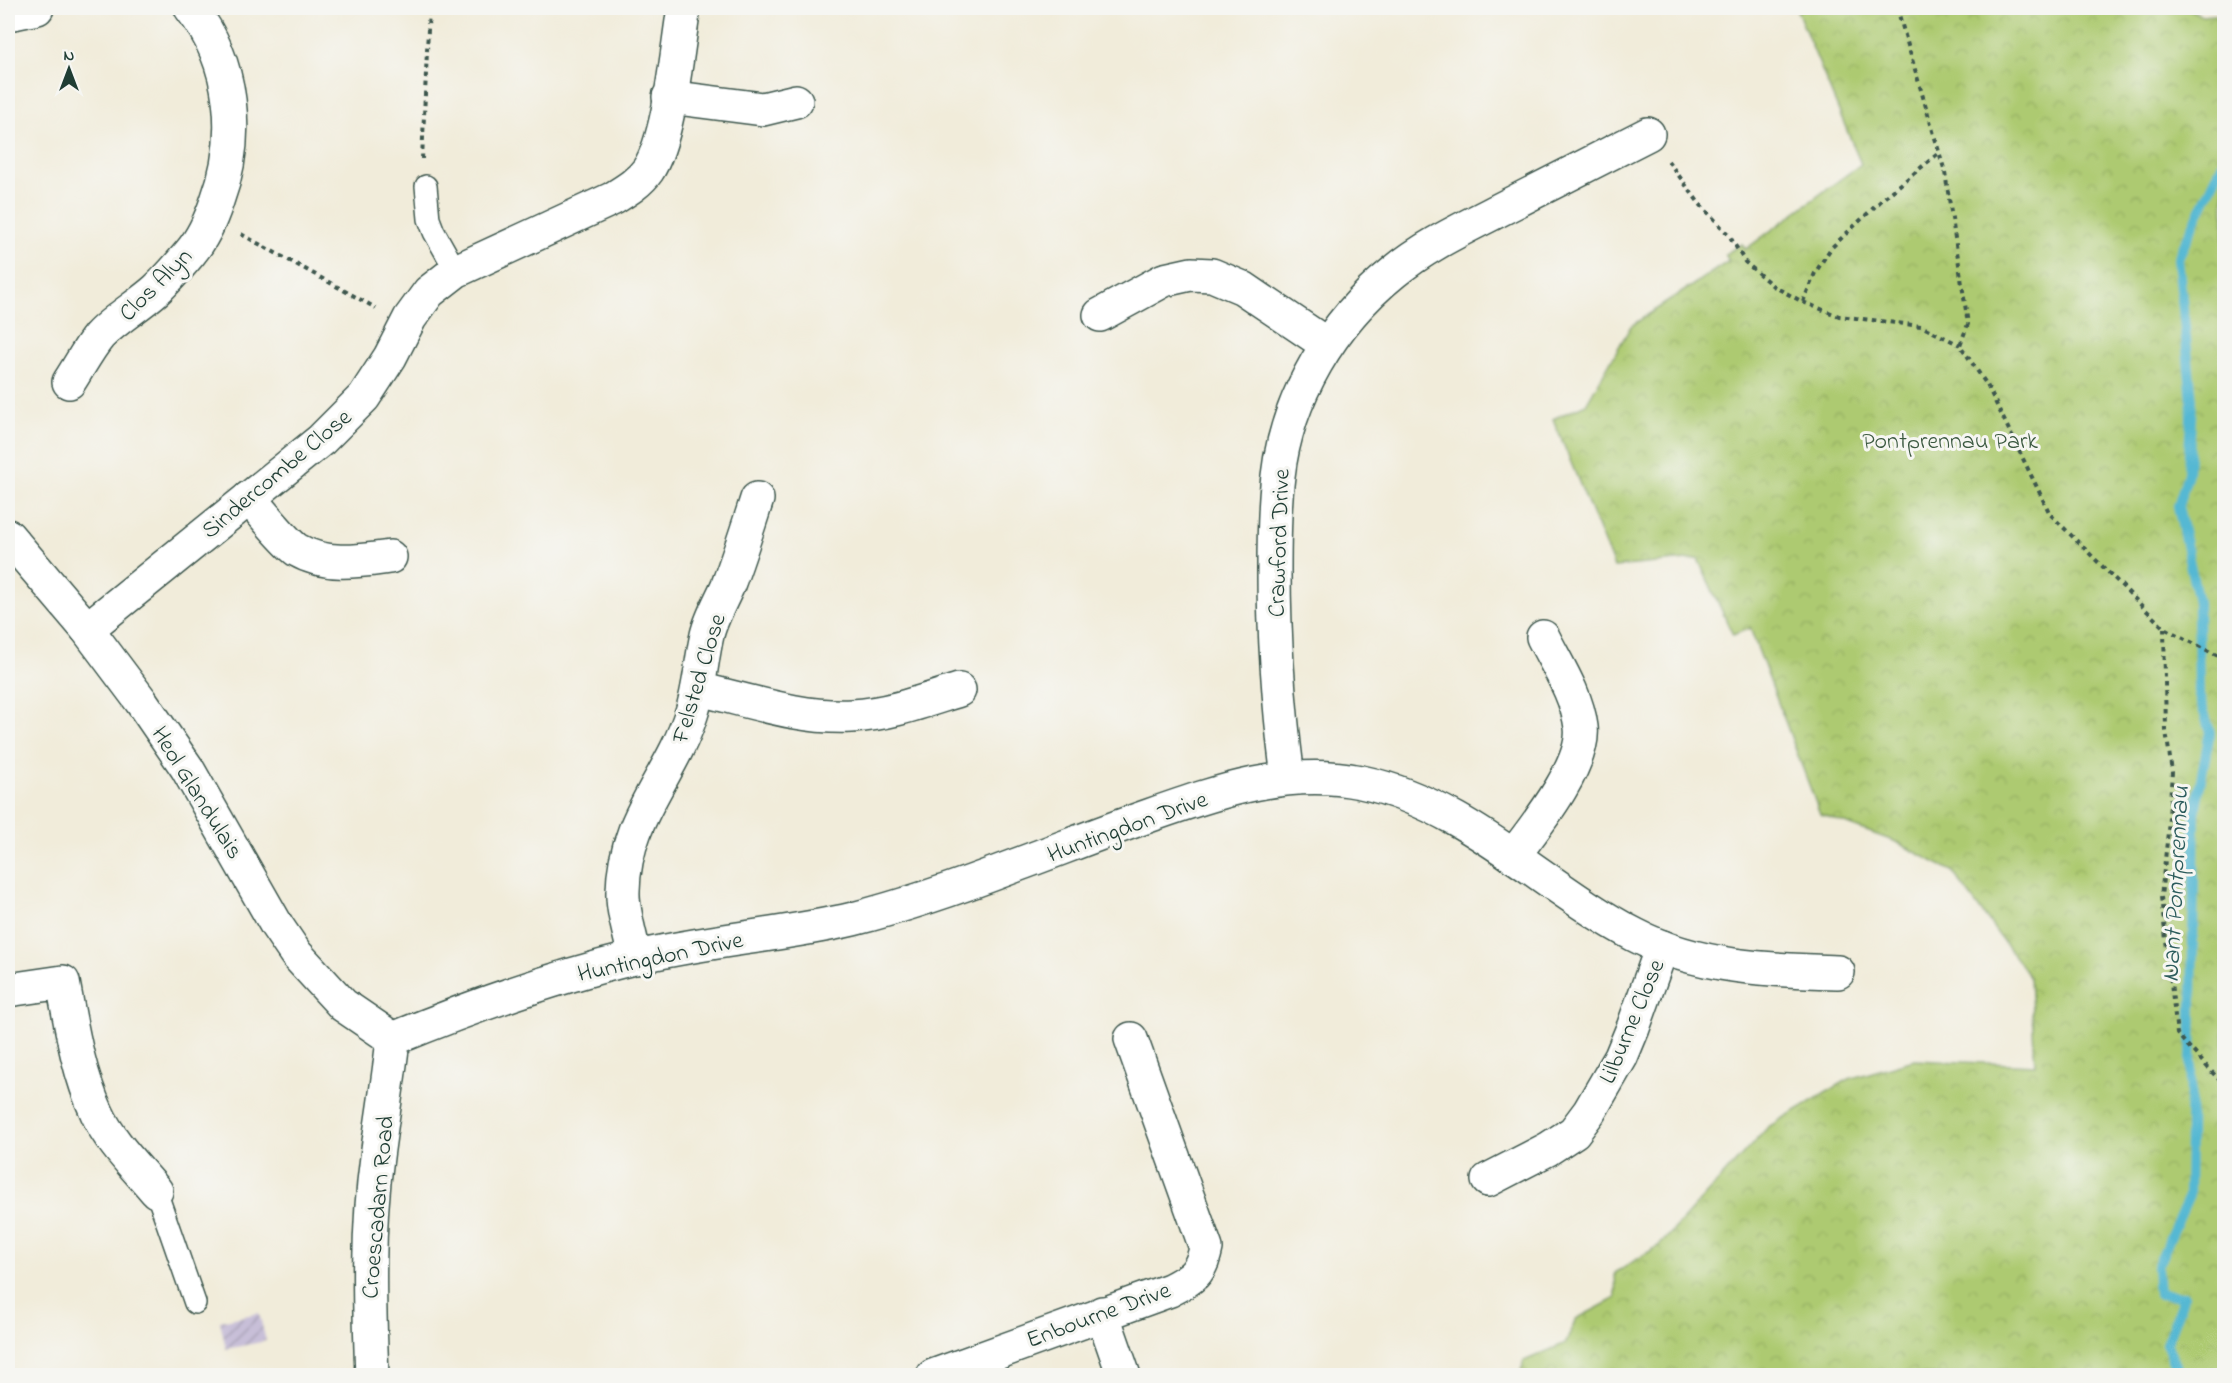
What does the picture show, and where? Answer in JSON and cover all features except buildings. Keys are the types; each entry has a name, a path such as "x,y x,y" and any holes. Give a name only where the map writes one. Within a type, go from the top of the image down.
{"street":[{"path":"8,14 37,8"},
{"name":"Clos Alyn","path":"69,382 99,336 157,289 191,251 211,218 225,181 231,146 231,107 224,73 212,39 191,8"},
{"name":"Sindercombe Close","path":"87,628 321,440 364,397 390,357 406,324 429,292 456,271 612,199 632,186 648,170 661,142 684,8"},
{"path":"669,97 763,109 796,102"},
{"name":"Crawford Drive","path":"1288,778 1277,686 1274,602 1275,504 1284,440 1306,379 1326,344 1362,302 1394,272 1435,244 1648,134"},
{"path":"1100,315 1164,280 1191,274 1212,275 1243,288 1326,344"},
{"path":"249,498 296,550 315,557 345,562 390,557"},
{"name":"Felsted Close","path":"635,958 622,893 632,834 680,746 698,689 708,633 737,562 757,499"},
{"name":"Heol Glandulais","path":"8,536 87,628 141,701 187,768 277,926 297,954 344,1005 393,1039"},
{"path":"1513,856 1570,772 1579,751 1581,728 1576,707 1543,637"},
{"path":"698,689 786,710 851,716 892,710 959,690"},
{"name":"Huntingdon Drive","path":"393,1039 447,1017 543,984 635,958 706,943 853,919 938,893 1189,802 1241,786 1288,778 1323,777 1361,782 1398,792 1431,806 1513,856 1600,915 1636,936 1662,947 1704,960 1753,968 1838,972"},
{"name":"Lilburne Close","path":"1488,1180 1548,1149 1574,1132 1589,1112 1621,1057 1662,947"},
{"path":"8,990 63,982 83,1077 97,1114 116,1143 156,1191"},
{"name":"Croescadarn Road","path":"372,1376 368,1295 370,1232 377,1157 387,1099 393,1039"},
{"name":"Enbourne Drive","path":"933,1376 1170,1290 1191,1279 1203,1264 1206,1248 1131,1039"},
{"path":"1102,1313 1124,1376"}],"lane":[{"path":"426,186 429,219 456,271"},
{"path":"156,1191 195,1303"}],"path":[{"path":"426,186 422,174 422,163 429,8"},
{"path":"1897,8 1945,172 1968,324 1960,345"},
{"path":"1648,134 1699,204 1729,235 1745,262 1773,286 1803,302 1839,316 1921,326 1960,345 1987,385 2050,514 2164,628 2224,659"},
{"path":"1803,302 1815,273 1831,248 1884,198 1940,153"},
{"path":"211,218 406,324"},
{"path":"2164,628 2166,730 2172,772 2161,897 2177,1034 2224,1085"}],"shaded area":[{"path":"259,1313 266,1341 226,1349 220,1321"}],"green space":[{"name":"Pontprennau Park","path":"1796,8 1974,8 1975,10 1984,8 2188,8 2202,16 2224,14 2224,1375 1520,1375 1524,1361 1566,1343 1576,1319 1616,1298 1615,1273 1660,1245 1768,1127 1849,1079 1914,1060 2035,1065 2030,978 1952,871 1896,842 1820,814 1750,628 1733,635 1698,559 1614,567 1553,419 1586,404 1631,326 1729,261 1725,254 1742,244 1746,249 1861,164"}],"waterway":[{"name":"Nant Pontprennau","path":"2181,1376 2166,1344 2184,1296 2159,1294 2157,1267 2189,1196 2195,811 2210,732 2199,695 2198,602 2178,506 2188,473 2192,400 2178,258 2224,160"}]}
